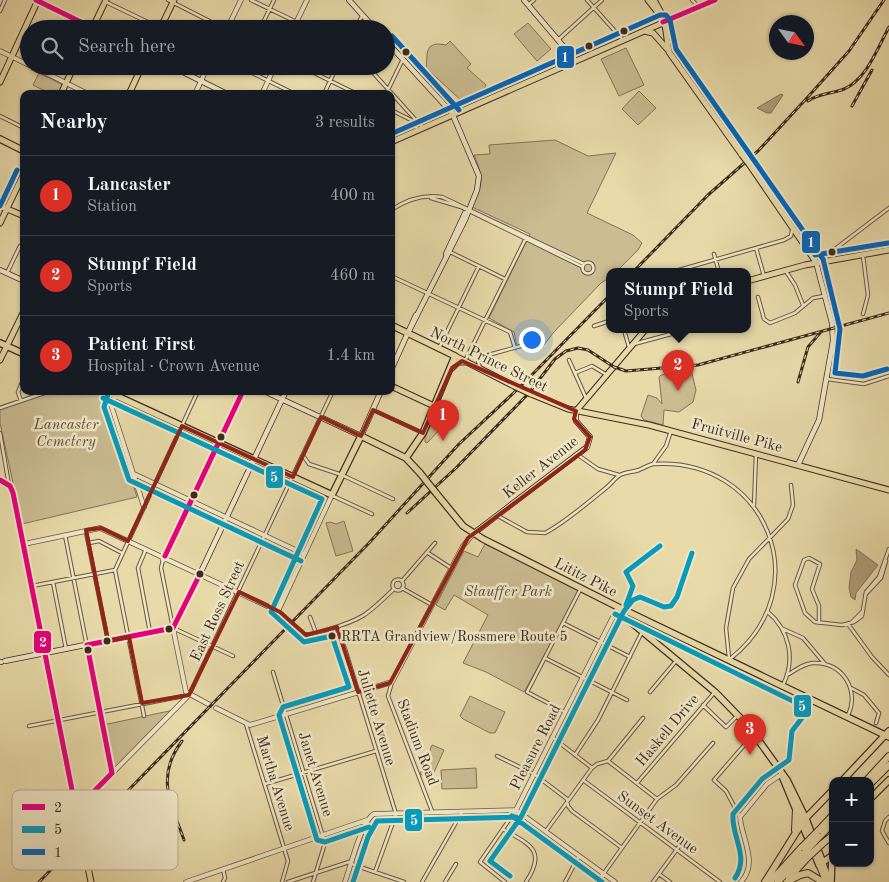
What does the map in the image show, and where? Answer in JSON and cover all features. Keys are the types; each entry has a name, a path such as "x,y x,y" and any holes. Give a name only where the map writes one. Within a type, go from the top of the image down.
{"highway":[{"path":"0,140 20,149"},
{"name":"North Prince Street","path":"395,327 455,356"},
{"path":"0,343 20,352"},
{"path":"120,395 254,460 332,495 361,436 406,458 423,433 452,368 455,356"},
{"name":"Lititz Pike","path":"406,458 452,515 474,533 618,607 847,718 886,733"},
{"path":"618,607 620,613 715,692 754,734 782,774 821,864 829,858"},
{"path":"632,623 633,618 640,617"},
{"path":"846,777 886,733"},
{"path":"870,777 889,756"},
{"path":"874,780 889,765"},
{"path":"874,794 889,780"},
{"path":"765,882 792,836 829,794"},
{"path":"797,807 808,810 823,801"},
{"path":"792,836 797,819 797,807"},
{"path":"820,837 829,822"},
{"path":"778,882 829,827"},
{"path":"820,837 829,836"},
{"path":"770,882 805,853"},
{"path":"786,882 805,853"},
{"path":"786,882 808,873 827,882 830,867"}],"main road":[{"path":"28,20 37,0 76,20"},
{"path":"349,0 367,20"},
{"path":"524,0 575,60"},
{"path":"648,0 663,22"},
{"path":"395,139 715,0"},
{"path":"97,20 106,1"},
{"path":"165,20 172,1"},
{"path":"655,1 662,14 669,52"},
{"path":"655,1 673,18"},
{"path":"644,30 654,33 669,52 757,175 816,262 834,334 817,427 798,464"},
{"path":"0,82 20,38"},
{"path":"395,51 453,115 479,176 478,190 395,361"},
{"path":"63,90 70,75"},
{"path":"131,90 138,75"},
{"path":"189,75 219,90"},
{"path":"0,223 20,181"},
{"path":"0,206 20,214"},
{"path":"751,280 816,262 889,250"},
{"path":"0,270 20,279"},
{"path":"0,360 20,319"},
{"path":"576,411 642,333"},
{"name":"North Prince Street","path":"455,356 514,386 554,404 576,411"},
{"path":"452,368 458,362 465,362"},
{"path":"395,388 434,406"},
{"path":"272,395 361,436 379,395"},
{"path":"2,662 173,628 284,395"},
{"name":"Fruitville Pike","path":"576,411 672,430 889,490"},
{"name":"Keller Avenue","path":"474,533 587,448 591,440 588,433 576,421 576,411"},
{"path":"0,480 9,485 13,493 72,790"},
{"path":"821,864 827,882"}],"street":[{"path":"0,11 5,0"},
{"path":"231,20 241,0"},
{"path":"251,0 292,20"},
{"path":"264,20 274,0"},
{"path":"297,20 307,0"},
{"path":"528,5 534,0"},
{"path":"587,0 623,40"},
{"path":"558,40 602,0"},
{"path":"692,0 698,7"},
{"path":"106,1 143,20"},
{"path":"172,1 209,20"},
{"path":"360,20 363,15"},
{"path":"0,51 20,60"},
{"path":"375,75 388,89 403,59"},
{"path":"49,75 80,90"},
{"path":"197,90 204,75"},
{"path":"257,75 287,90"},
{"path":"264,90 270,75"},
{"path":"318,75 349,90"},
{"path":"326,90 333,75"},
{"path":"395,98 420,129"},
{"path":"395,112 413,121 420,129"},
{"path":"0,116 20,126"},
{"path":"395,208 411,200 430,197 447,201 583,266"},
{"path":"831,252 889,208"},
{"path":"686,268 784,240 791,235 792,227"},
{"path":"465,362 526,238"},
{"path":"7,273 20,246"},
{"path":"756,248 764,276"},
{"path":"448,252 505,279"},
{"path":"714,254 718,268"},
{"path":"862,254 868,295 863,314"},
{"path":"439,348 479,266"},
{"path":"785,270 795,285 803,305"},
{"path":"395,278 510,332 515,348"},
{"path":"758,297 764,319 770,323 795,313 813,298 824,296"},
{"path":"594,326 606,323"},
{"path":"625,333 631,346 676,333"},
{"path":"481,369 478,363 479,358 528,344"},
{"path":"569,360 587,399"},
{"path":"575,373 592,366 607,375"},
{"path":"826,379 864,384 889,376"},
{"path":"20,387 18,392 20,401"},
{"path":"0,408 38,395"},
{"path":"115,395 112,405 144,507"},
{"path":"144,716 115,570 196,395"},
{"path":"210,705 189,695 185,691 161,566 241,395"},
{"name":"East Ross Street","path":"95,790 189,695 332,395"},
{"path":"373,410 423,433"},
{"path":"653,464 666,446 672,430"},
{"path":"0,433 9,485"},
{"path":"754,505 756,453"},
{"path":"304,455 309,464 342,475 393,499"},
{"path":"578,455 594,467 619,476"},
{"path":"498,516 527,532 545,533 619,476 653,464 685,467 710,473 730,484 754,505 770,538 776,564 776,577 768,612 752,638 729,660"},
{"path":"134,474 304,554"},
{"path":"729,660 726,628 733,588 749,559 785,524 791,513 794,500 791,485"},
{"path":"278,611 332,495 372,514"},
{"path":"24,544 101,528 278,611 305,634 316,634 336,629 366,616 394,588 394,581 402,581"},
{"path":"86,530 108,640"},
{"path":"246,724 255,724 392,682 451,568 466,542 474,533"},
{"path":"65,535 112,773"},
{"path":"89,543 99,541 122,553"},
{"path":"402,588 402,581 435,543"},
{"path":"146,549 138,568 150,632"},
{"path":"819,623 819,606 812,589 820,564 807,558 795,585 804,613 809,619 819,623 848,624 860,618 864,611 865,595 880,577 889,549"},
{"path":"428,553 451,568"},
{"path":"32,586 115,570"},
{"path":"53,582 66,649"},
{"path":"394,588 402,588 432,605"},
{"path":"564,712 527,692 581,589"},
{"name":"Pleasure Road","path":"186,882 367,820 376,813 516,810 618,607"},
{"path":"768,612 783,629 789,648 788,674 782,686"},
{"path":"310,617 316,634"},
{"path":"563,623 630,658"},
{"path":"848,624 876,663 889,675"},
{"path":"173,628 233,656"},
{"name":"Juliette Avenue","path":"336,629 345,648 395,812"},
{"path":"783,629 807,642 825,664 842,674 851,688 864,695 879,713 876,723"},
{"path":"575,755 598,720 642,632"},
{"path":"545,658 626,700"},
{"path":"650,692 676,661"},
{"path":"788,674 805,664 825,664"},
{"name":"Janet Avenue","path":"273,672 323,835 325,849 313,882"},
{"name":"Stadium Road","path":"392,682 388,696 432,811"},
{"path":"847,718 851,706 851,688"},
{"name":"Haskell Drive","path":"637,783 715,692"},
{"path":"29,726 189,695"},
{"path":"703,705 726,727 738,715"},
{"name":"Martha Avenue","path":"216,708 246,724 288,863 282,882"},
{"path":"545,832 592,768 597,764 608,761 642,718"},
{"path":"741,882 747,871 748,854 740,817 726,791 714,780 754,734"},
{"path":"552,737 592,768"},
{"path":"599,882 657,799 676,785 713,743"},
{"path":"265,784 376,751"},
{"path":"497,756 534,774 567,799 572,812 622,848"},
{"path":"608,761 657,799"},
{"path":"740,817 766,784 782,774"},
{"name":"Sunset Avenue","path":"583,780 720,882"},
{"path":"422,882 463,810"},
{"path":"505,882 480,863 516,810 615,882"},
{"path":"375,872 396,814 395,812"},
{"path":"889,817 885,821 882,830 889,843"},
{"path":"345,882 367,820"},
{"path":"504,829 535,851 537,858 535,867 526,882"},
{"path":"653,882 683,841"},
{"path":"565,882 580,856"},
{"path":"288,882 348,862 404,882"},
{"path":"446,882 456,864"},
{"path":"223,869 225,878 223,882"},
{"path":"659,874 670,882"}],"highlighted area":[{"path":"462,361 576,411 574,419 590,437 585,450 468,538 390,683 358,692 337,627 306,635 280,612 239,592 189,695 142,703 129,637 108,641 86,530 101,528 128,541 182,426 293,477 321,417 361,436 373,410 423,433 452,368"}],"green space":[{"path":"528,23 551,49 537,61 514,34"},
{"path":"450,41 471,64 467,68 486,85 481,95 464,103 426,68 427,54 430,47 439,44 446,45"},
{"path":"626,48 644,85 619,96 601,59"},
{"path":"38,75 43,75 63,85 61,90 43,90 33,85"},
{"path":"639,91 656,108 638,125 622,109"},
{"path":"555,140 588,156 616,153 587,213 633,235 642,243 638,250 620,268 606,268 606,280 554,332 540,350 537,344 530,346 528,342 517,346 514,332 489,318 530,234 472,207 481,182 481,176 474,155 490,154 489,145"},
{"path":"691,370 696,390 693,402 679,412 664,410 663,425 644,420 641,416 648,395 657,398 662,404 659,377 661,375"},
{"name":"Lancaster Cemetery","path":"42,395 106,395 110,397 107,404 137,497 22,524 0,423 0,409"},
{"path":"437,410 441,428 427,443 425,438"},
{"path":"344,521 353,551 336,556 326,523 336,524"},
{"name":"Stauffer Park","path":"485,544 580,591 524,692 486,672 463,663 488,615 454,595 445,610 436,605 464,551 478,557"},
{"path":"470,696 505,712 495,733 490,733 460,716"},
{"path":"174,710 112,773 103,725"},
{"path":"432,745 444,750 431,779 420,774"},
{"path":"476,768 477,788 442,789 441,770"}],"shaded area":[{"path":"781,94 783,95 771,113 757,108"},
{"path":"856,549 878,565 856,593 855,600 851,597 849,588 851,572 857,560"}],"railway":[{"path":"637,268 708,195 758,151 806,99 849,51 884,0"},
{"path":"808,101 817,96 844,89 859,78 871,62 889,27"},
{"path":"852,106 872,70"},
{"path":"129,790 369,543 459,444 520,387 606,299"},
{"path":"407,513 456,468 528,394 555,359 566,351 578,348 588,350 614,367 626,371 698,365 889,313"},
{"path":"798,382 808,347 820,333"},
{"path":"168,790 169,766 182,741"},
{"path":"178,822 184,840"},
{"path":"39,882 51,870"}],"transit line":[{"name":"2","path":"36,0 77,20"},
{"name":"2","path":"663,22 715,0"},
{"name":"1","path":"395,132 660,15 666,15 670,20 676,49 823,259 840,329 835,373 863,376 887,369"},
{"name":"1","path":"395,39 459,110"},
{"name":"1","path":"0,206 17,170"},
{"name":"1","path":"815,255 888,243"},
{"name":"5","path":"108,395 104,407 129,480 301,561"},
{"name":"2","path":"165,556 241,395"},
{"name":"5","path":"103,398 322,499 271,612 304,642 332,636 349,687 283,707 279,715 317,840 325,842 369,827"},
{"name":"2","path":"0,480 10,486 13,493 72,790"},
{"name":"5","path":"626,605 633,586 626,572 660,546"},
{"name":"5","path":"510,876 490,861 521,817 624,611 633,600 640,597 664,607 671,606 677,597 692,553"},
{"name":"2","path":"173,628 200,574"},
{"name":"5","path":"615,614 809,709 792,731 789,760 762,779 733,814 741,862 735,878"},
{"name":"2","path":"87,645 173,628"},
{"name":"2","path":"87,645 112,773"},
{"name":"2","path":"95,790 112,773"},
{"name":"5","path":"512,816 602,882"},
{"name":"5","path":"353,882 368,837 377,821 516,817"}],"place":[{"name":"Stumpf Field","path":"678,391"},
{"name":"Lancaster","path":"443,441"},
{"name":"RRTA Grandview/Rossmere Route 5","path":"332,636"},
{"name":"Patient First","path":"750,755"}]}
